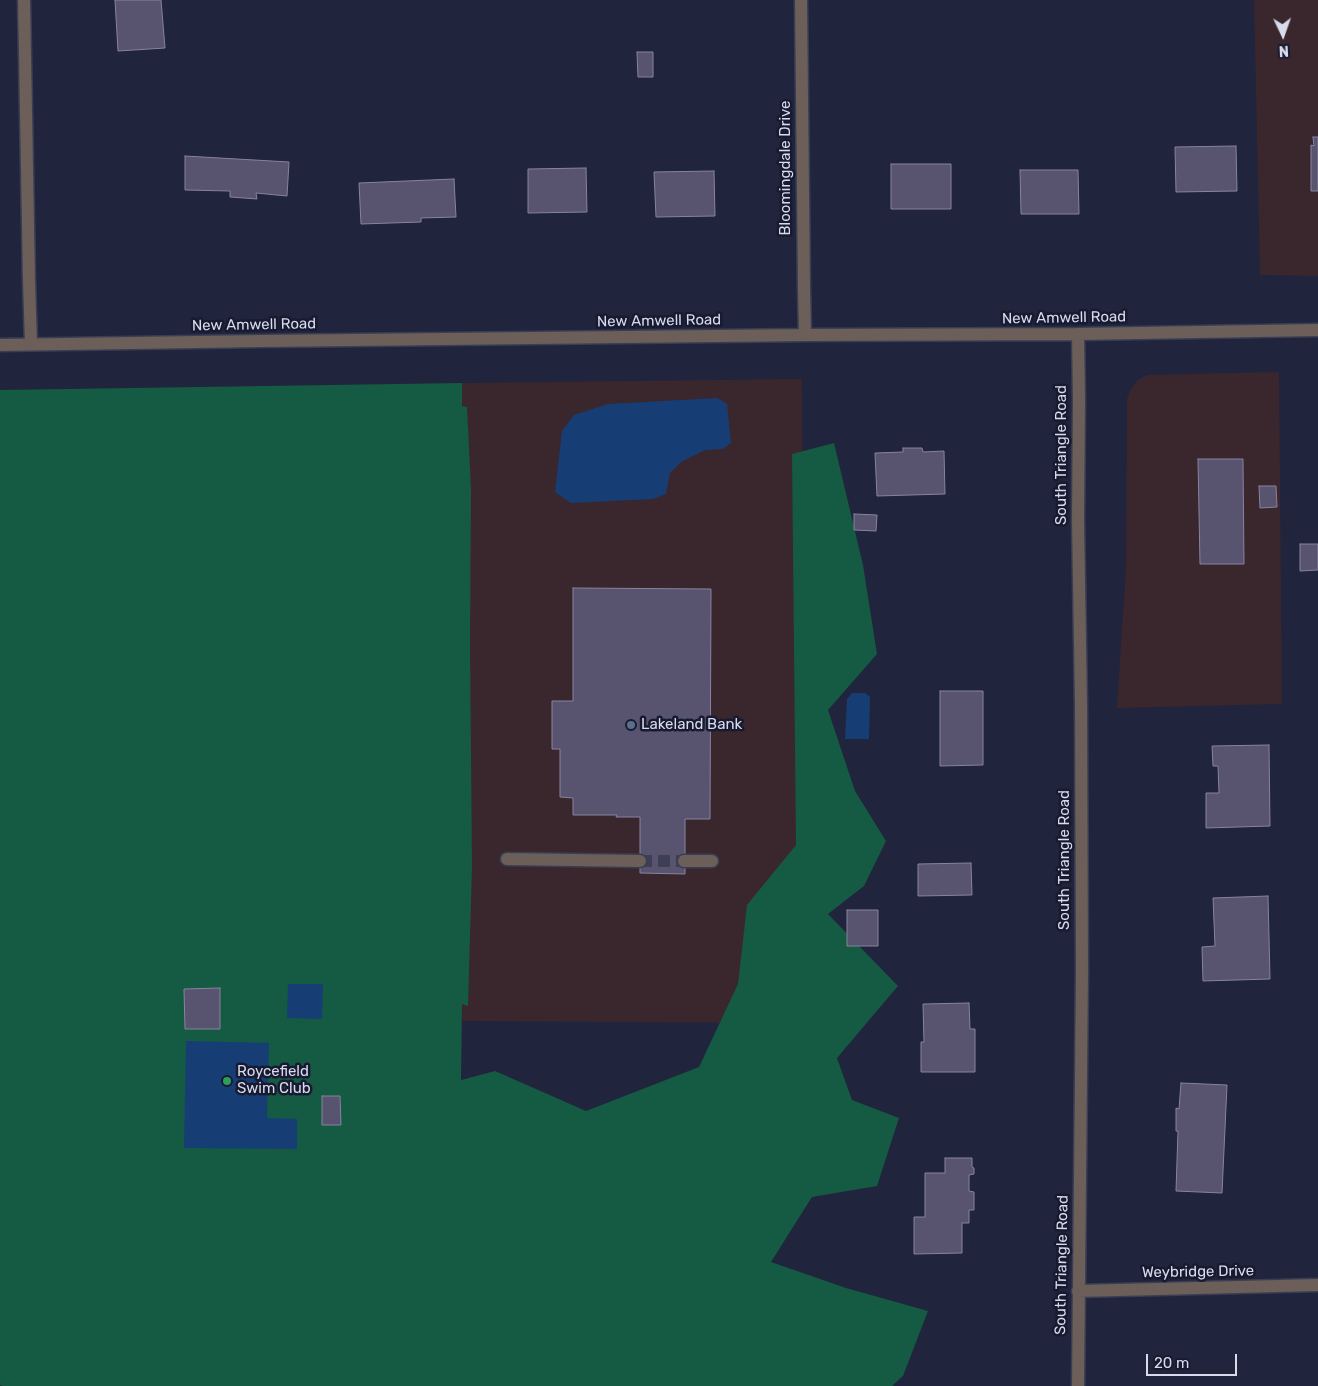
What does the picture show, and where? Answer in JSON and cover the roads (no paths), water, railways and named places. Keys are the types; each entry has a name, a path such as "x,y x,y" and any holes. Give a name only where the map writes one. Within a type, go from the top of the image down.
{"street":[{"path":"24,0 31,344"},
{"name":"Bloomingdale Drive","path":"801,0 805,336"},
{"name":"New Amwell Road","path":"0,345 272,340 1078,334 1318,330"},
{"name":"South Triangle Road","path":"1078,334 1082,961 1078,1386"},
{"path":"506,859 640,861"},
{"path":"684,861 712,861"},
{"name":"Weybridge Drive","path":"1078,1291 1318,1285"}],"water":[{"path":"717,398 727,404 731,443 723,449 705,450 681,462 670,473 666,494 653,499 571,503 555,492 562,431 574,415 608,404"},
{"path":"852,693 865,693 870,697 869,739 845,739 847,699"},
{"path":"288,984 323,984 322,1019 287,1018"},
{"name":"Roycefield Swim Club","path":"186,1041 269,1043 267,1118 297,1119 297,1149 184,1148"}],"tunnel":[{"path":"640,861 684,861"}],"place":[{"name":"Lakeland Bank","path":"631,725"},
{"name":"Roycefield Swim Club","path":"227,1081"}]}
